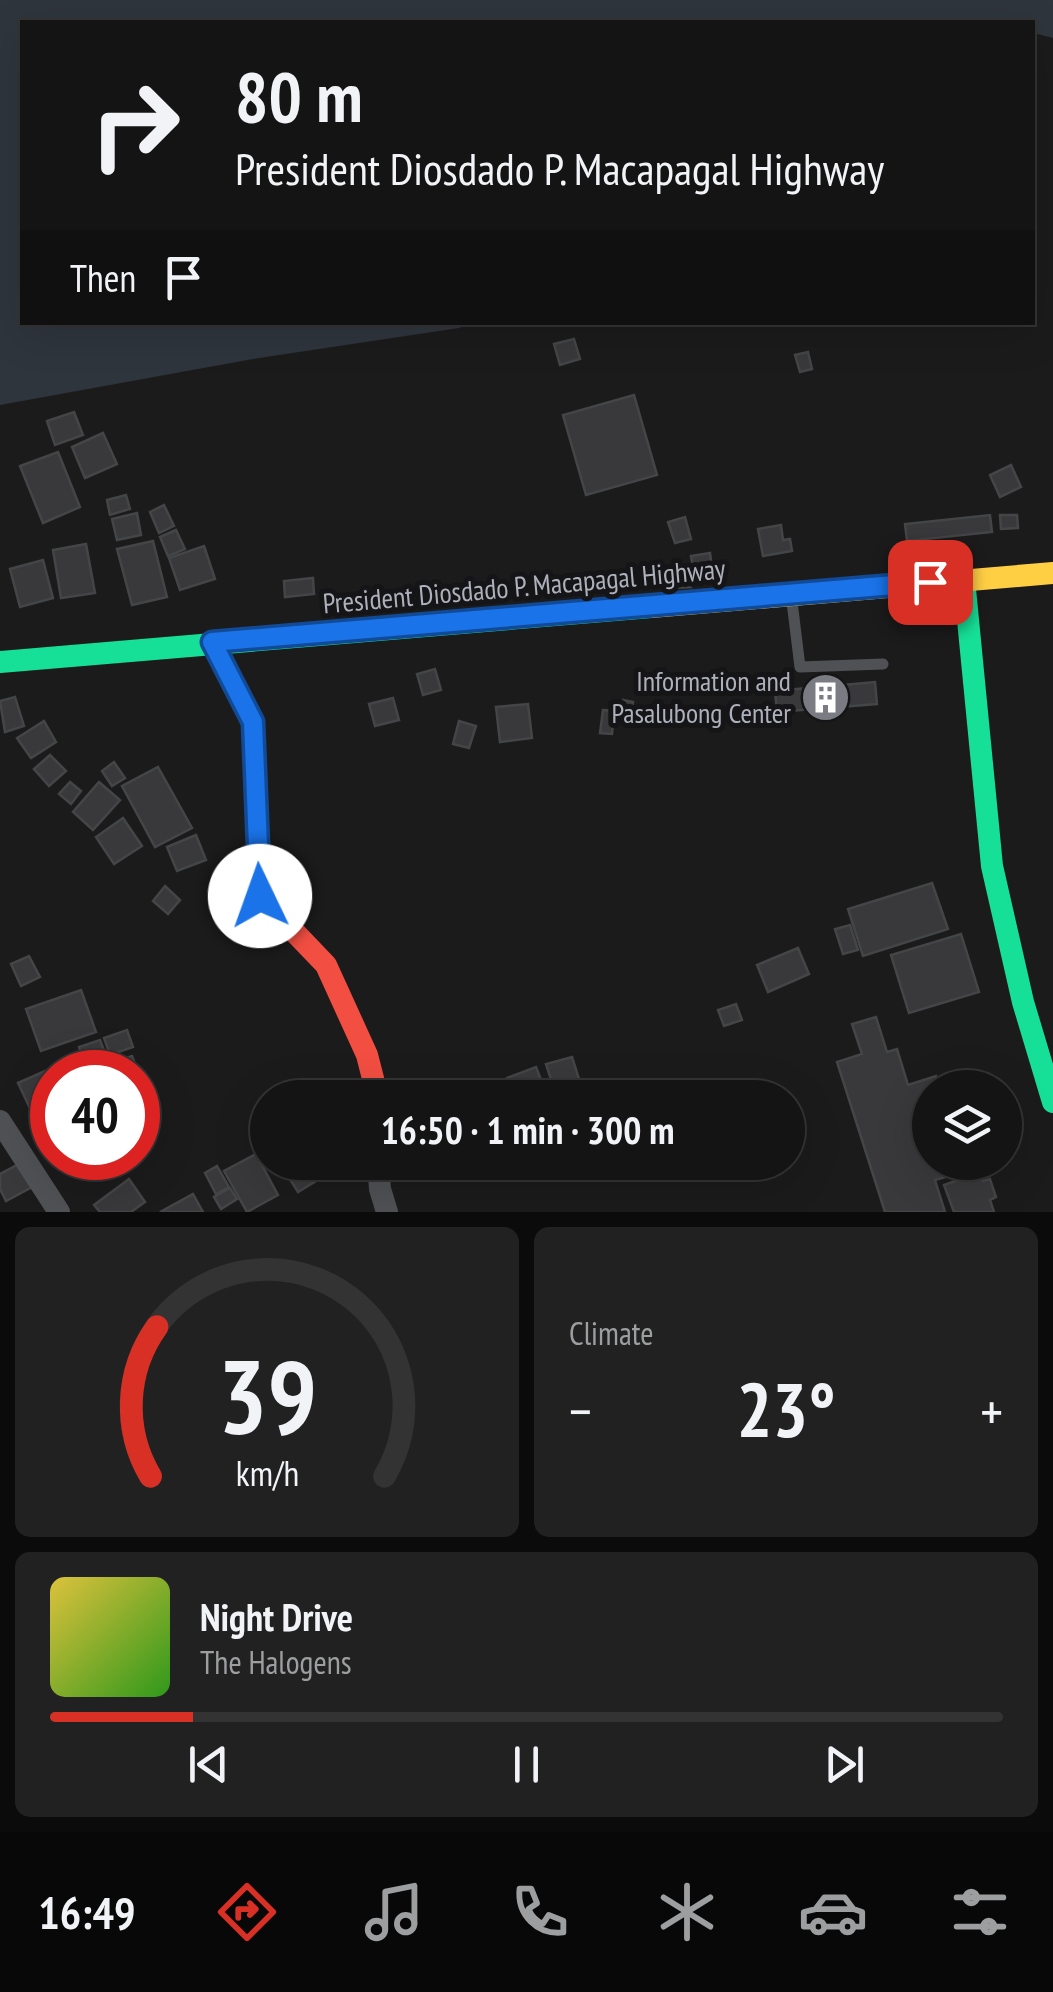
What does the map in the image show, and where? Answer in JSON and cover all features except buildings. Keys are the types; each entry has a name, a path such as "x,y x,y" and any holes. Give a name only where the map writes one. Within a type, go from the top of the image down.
{"main road":[{"name":"President Diosdado P. Macapagal Highway","path":"0,662 1053,572"},
{"path":"964,579 992,866 1023,1002 1053,1102"},
{"path":"212,642 253,722 260,896 326,965 367,1054 374,1080"}],"street":[{"path":"0,1121 59,1212"},
{"path":"379,1180 387,1212"}],"lane":[{"path":"791,593 800,667 883,664"}],"shaded area":[{"path":"0,0 1053,0 1053,38 1035,34 1035,20 20,20 20,325 467,325 0,405"}],"traffic: fast":[{"path":"964,579 992,866 1023,1002 1053,1102"},
{"path":"0,662 651,607"}],"traffic: slow":[{"path":"651,607 1053,573"}],"traffic: jam":[{"path":"212,643 253,722 260,896 326,965 367,1055 373,1080"}],"place":[{"name":"Information and Pasalubong Center","path":"826,697"}],"route":[{"path":"260,896 253,722 212,642 930,582"}]}
